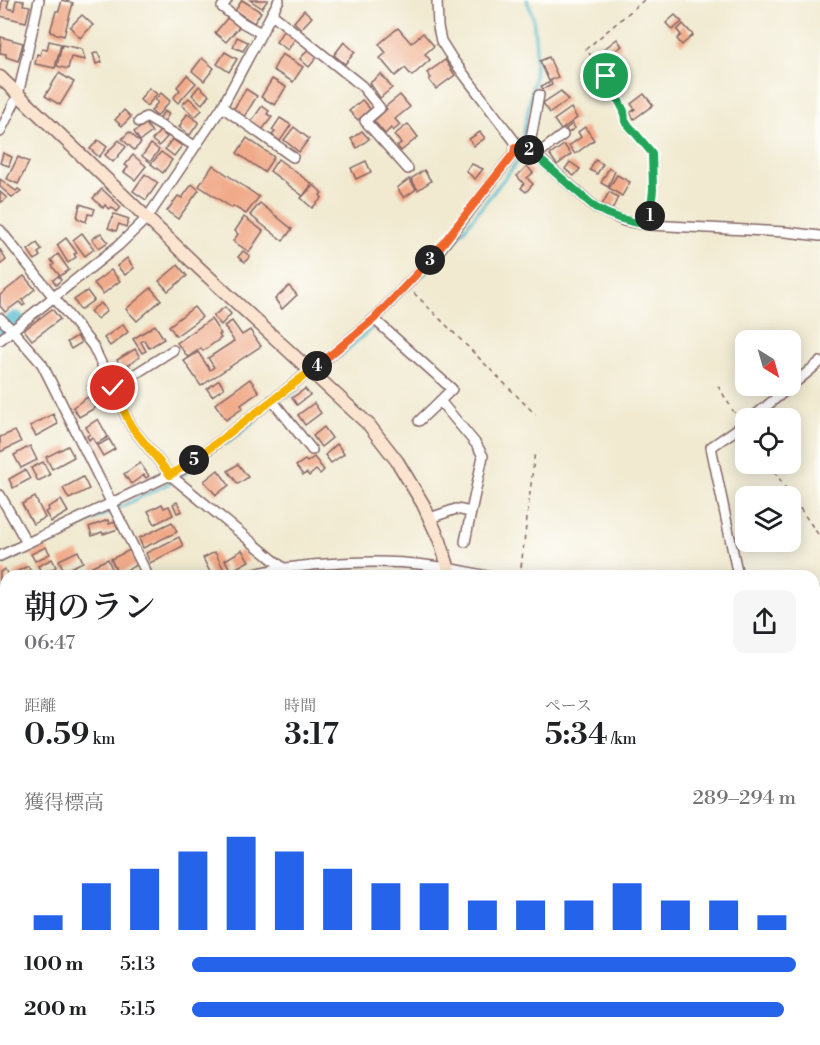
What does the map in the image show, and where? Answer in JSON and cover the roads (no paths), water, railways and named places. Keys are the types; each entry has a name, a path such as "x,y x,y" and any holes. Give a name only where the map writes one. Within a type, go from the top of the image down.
{"street":[{"path":"0,132 18,95 39,0"},
{"path":"227,0 222,7 241,22 261,33"},
{"path":"0,340 7,325 55,297 119,245 147,218 222,107 279,0"},
{"path":"0,556 174,479 183,469 374,319 439,251 514,153 516,143 453,60 441,40 437,0"},
{"path":"272,14 362,86 380,108 365,121 408,169"},
{"path":"0,77 369,425 403,471 430,518 450,570"},
{"path":"532,152 539,95"},
{"path":"222,107 293,157"},
{"path":"139,122 146,117 195,146"},
{"path":"532,152 563,135"},
{"path":"515,148 532,152 596,208 624,221 649,225 786,232 820,236"},
{"path":"0,230 93,346 131,426 174,479 282,570"},
{"path":"374,319 452,389 419,421"},
{"path":"7,325 42,364 145,570"},
{"path":"113,388 173,350"},
{"path":"764,408 820,362"},
{"path":"272,400 312,450"},
{"path":"440,401 476,444 483,456 465,542"},
{"path":"735,431 711,447 737,570"},
{"path":"0,495 27,543"},
{"path":"430,518 448,510 471,512"},
{"path":"290,570 357,561 402,561 445,570"}],"waterway":[{"path":"422,276 454,242 518,161 534,79 536,48 533,17 527,0"},
{"path":"0,331 16,320"},
{"path":"340,356 373,327"},
{"path":"287,398 300,387"},
{"path":"226,444 256,421"},
{"path":"0,565 164,486 195,467"}]}
